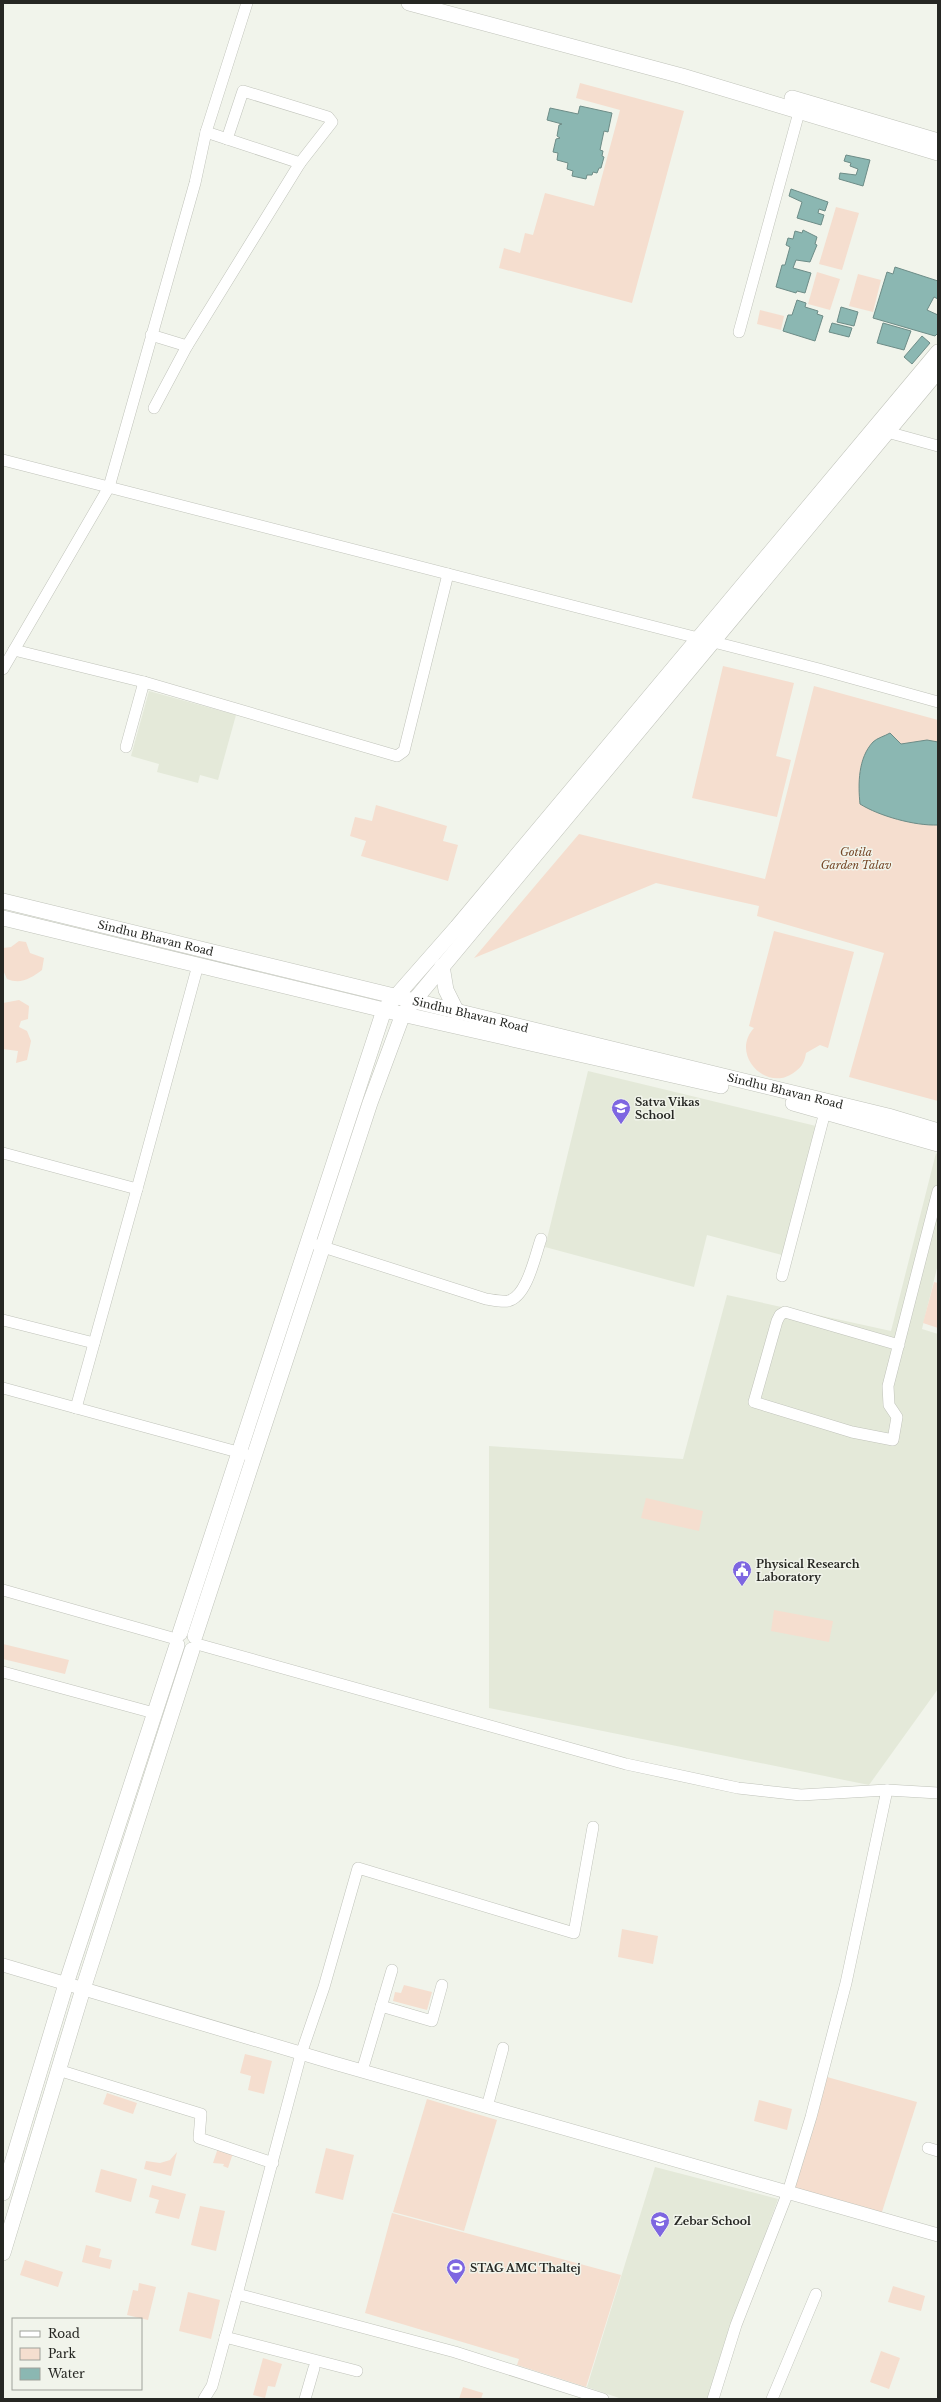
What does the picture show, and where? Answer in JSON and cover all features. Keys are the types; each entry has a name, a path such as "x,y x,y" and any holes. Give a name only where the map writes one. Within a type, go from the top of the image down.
{"main road":[{"path":"409,3 682,76 938,141"},
{"path":"442,3 687,68 938,153"},
{"path":"3,2253 7,2225 83,1989 323,1247 382,1068 402,1014 705,642 938,352"},
{"path":"3,2193 66,1984 238,1452 384,1010 458,927 887,432 938,371"},
{"name":"Sindhu Bhavan Road","path":"3,901 888,1116 938,1131"},
{"name":"Sindhu Bhavan Road","path":"3,918 384,1010 768,1096 938,1144"},
{"path":"442,966 446,990 457,1012"},
{"path":"178,1639 185,1652 195,1643"}],"street":[{"path":"3,669 109,487 195,182 206,132 247,3"},
{"path":"154,408 187,346 300,163 332,122 328,117 243,91 228,139"},
{"path":"739,332 801,106"},
{"path":"206,132 300,163"},
{"path":"151,335 187,346"},
{"path":"887,432 938,446"},
{"path":"3,460 448,574 705,642 819,669 938,702"},
{"path":"14,650 144,682 397,756 404,751 448,574"},
{"path":"126,747 144,682"},
{"path":"76,1408 198,965"},
{"path":"782,1276 825,1112"},
{"path":"3,1153 137,1189"},
{"path":"899,1344 785,1312 780,1315 777,1321 754,1402 852,1432 893,1440 896,1417 889,1405 888,1386 899,1344 938,1191"},
{"path":"307,1241 479,1296 506,1301 516,1298 523,1290 541,1239"},
{"path":"3,1320 94,1343"},
{"path":"3,1388 255,1457"},
{"path":"3,1590 178,1639"},
{"path":"195,1643 626,1764 738,1788 801,1795 887,1790 938,1793"},
{"path":"3,1672 154,1713"},
{"path":"713,2399 736,2325 788,2192 846,1983 887,1790"},
{"path":"204,2399 212,2386 301,2054 324,1987 358,1868 574,1933 593,1827"},
{"path":"3,1966 301,2054 938,2234"},
{"path":"362,2071 392,1970"},
{"path":"381,2006 432,2021 442,1985"},
{"path":"487,2107 503,2048"},
{"path":"58,2070 201,2114 199,2138 273,2163"},
{"path":"237,2294 455,2352 603,2399"},
{"path":"772,2399 816,2294"},
{"path":"225,2337 357,2370"},
{"path":"306,2399 314,2368"}],"shaded area":[{"path":"149,691 236,715 218,780 200,775 198,783 157,772 159,764 131,756"},
{"path":"588,1071 816,1126 782,1255 707,1235 694,1287 545,1247"},
{"path":"936,1153 938,1155 938,1264 922,1329 938,1334 938,1689 869,1785 489,1708 489,1446 683,1459 727,1295 891,1331"},
{"path":"655,2167 778,2199 732,2325 708,2399 622,2399 587,2387"}],"green space":[{"path":"580,83 684,111 632,303 499,268 504,248 520,253 525,233 533,235 545,193 594,206 620,110 576,98"},
{"path":"836,207 859,213 842,270 819,264"},
{"path":"817,272 840,279 830,310 808,304"},
{"path":"858,274 881,280 873,312 849,306"},
{"path":"760,310 784,316 781,330 757,324"},
{"path":"723,666 794,683 776,756 791,760 777,817 692,798"},
{"name":"Gotila Garden Talav","path":"814,686 938,720 938,1101 849,1077 884,953 757,916 759,906 656,883 474,958 579,834 765,879"},
{"path":"376,805 447,826 443,841 458,845 448,881 361,856 366,841 350,836 355,817 372,821"},
{"path":"774,931 854,952 828,1048 820,1045 806,1053 803,1063 796,1071 785,1077 774,1078 764,1075 755,1069 749,1060 746,1049 747,1039 754,1028 749,1026"},
{"path":"19,941 26,942 30,953 44,958 42,970 26,980 12,981 7,979 3,970 3,948 11,947"},
{"path":"19,1000 29,1006 28,1019 21,1021 19,1027 27,1031 31,1041 27,1060 16,1063 18,1051 3,1049 3,1003"},
{"path":"934,1282 938,1283 938,1328 923,1323"},
{"path":"646,1498 703,1511 699,1531 641,1518"},
{"path":"774,1610 833,1621 829,1642 771,1631"},
{"path":"3,1644 69,1660 65,1674 3,1659"},
{"path":"622,1929 658,1936 653,1964 618,1957"},
{"path":"404,1985 432,1992 427,2010 393,2001 395,1992 401,1993"},
{"path":"245,2054 272,2061 264,2094 248,2090 251,2076 240,2073"},
{"path":"827,2077 917,2102 881,2215 793,2189"},
{"path":"107,2093 137,2103 133,2114 103,2104"},
{"path":"427,2099 497,2120 464,2231 393,2212"},
{"path":"759,2100 792,2109 787,2130 754,2121"},
{"path":"218,2148 233,2153 228,2168 223,2166 224,2164 213,2163"},
{"path":"326,2148 354,2155 343,2200 315,2193"},
{"path":"177,2152 171,2176 144,2169 146,2161 160,2163 170,2160"},
{"path":"101,2169 137,2179 131,2202 95,2192"},
{"path":"152,2185 186,2194 179,2219 155,2213 159,2200 149,2197"},
{"path":"200,2206 225,2211 216,2251 191,2245"},
{"name":"STAG AMC Thaltej","path":"392,2213 621,2275 586,2387 517,2365 519,2359 365,2313"},
{"path":"86,2245 101,2249 99,2257 112,2260 110,2269 82,2262"},
{"path":"25,2260 63,2272 58,2287 20,2275"},
{"path":"139,2283 156,2287 148,2320 127,2315 133,2290 138,2291"},
{"path":"893,2286 925,2296 921,2311 888,2302"},
{"path":"188,2292 220,2300 211,2339 179,2331"},
{"path":"881,2351 900,2358 889,2389 870,2382"},
{"path":"263,2358 282,2364 275,2387 268,2386 265,2398 253,2395"},
{"path":"463,2387 483,2393 481,2399 459,2399"}],"water":[{"path":"580,106 612,113 608,132 604,131 600,150 603,151 602,156 604,157 601,168 599,168 597,173 593,172 592,175 587,175 586,179 572,176 573,171 567,169 568,163 557,160 558,153 553,152 556,139 560,138 557,136 559,125 562,124 547,120 550,108 578,114"},
{"path":"846,155 870,160 863,186 839,179 840,173 856,175 858,169 850,166 851,163 844,161"},
{"path":"791,189 828,202 825,211 819,209 818,213 824,215 821,225 797,218 802,202 789,196"},
{"path":"803,230 817,237 815,244 817,245 810,262 796,260 793,268 811,273 805,293 797,291 796,293 776,287 782,265 785,265 790,247 786,245 788,238 793,239 795,231 802,233"},
{"path":"895,267 938,281 938,299 934,297 927,310 938,315 938,333 935,336 873,318 887,272 893,274"},
{"path":"797,300 806,303 805,307 818,311 817,314 823,316 815,341 783,331 788,315 792,315"},
{"path":"841,307 858,312 854,326 837,322"},
{"path":"832,323 852,328 849,337 829,332"},
{"path":"883,323 911,331 904,350 877,343"},
{"path":"922,336 930,343 912,364 904,357"},
{"path":"890,733 901,744 927,740 938,742 938,825 908,822 887,816 860,804 859,780 864,756 873,742"}],"place":[{"name":"Satva Vikas School","path":"621,1125"},
{"name":"Physical Research Laboratory","path":"742,1587"},
{"name":"Zebar School","path":"660,2238"},
{"name":"STAG AMC Thaltej","path":"456,2285"}]}
